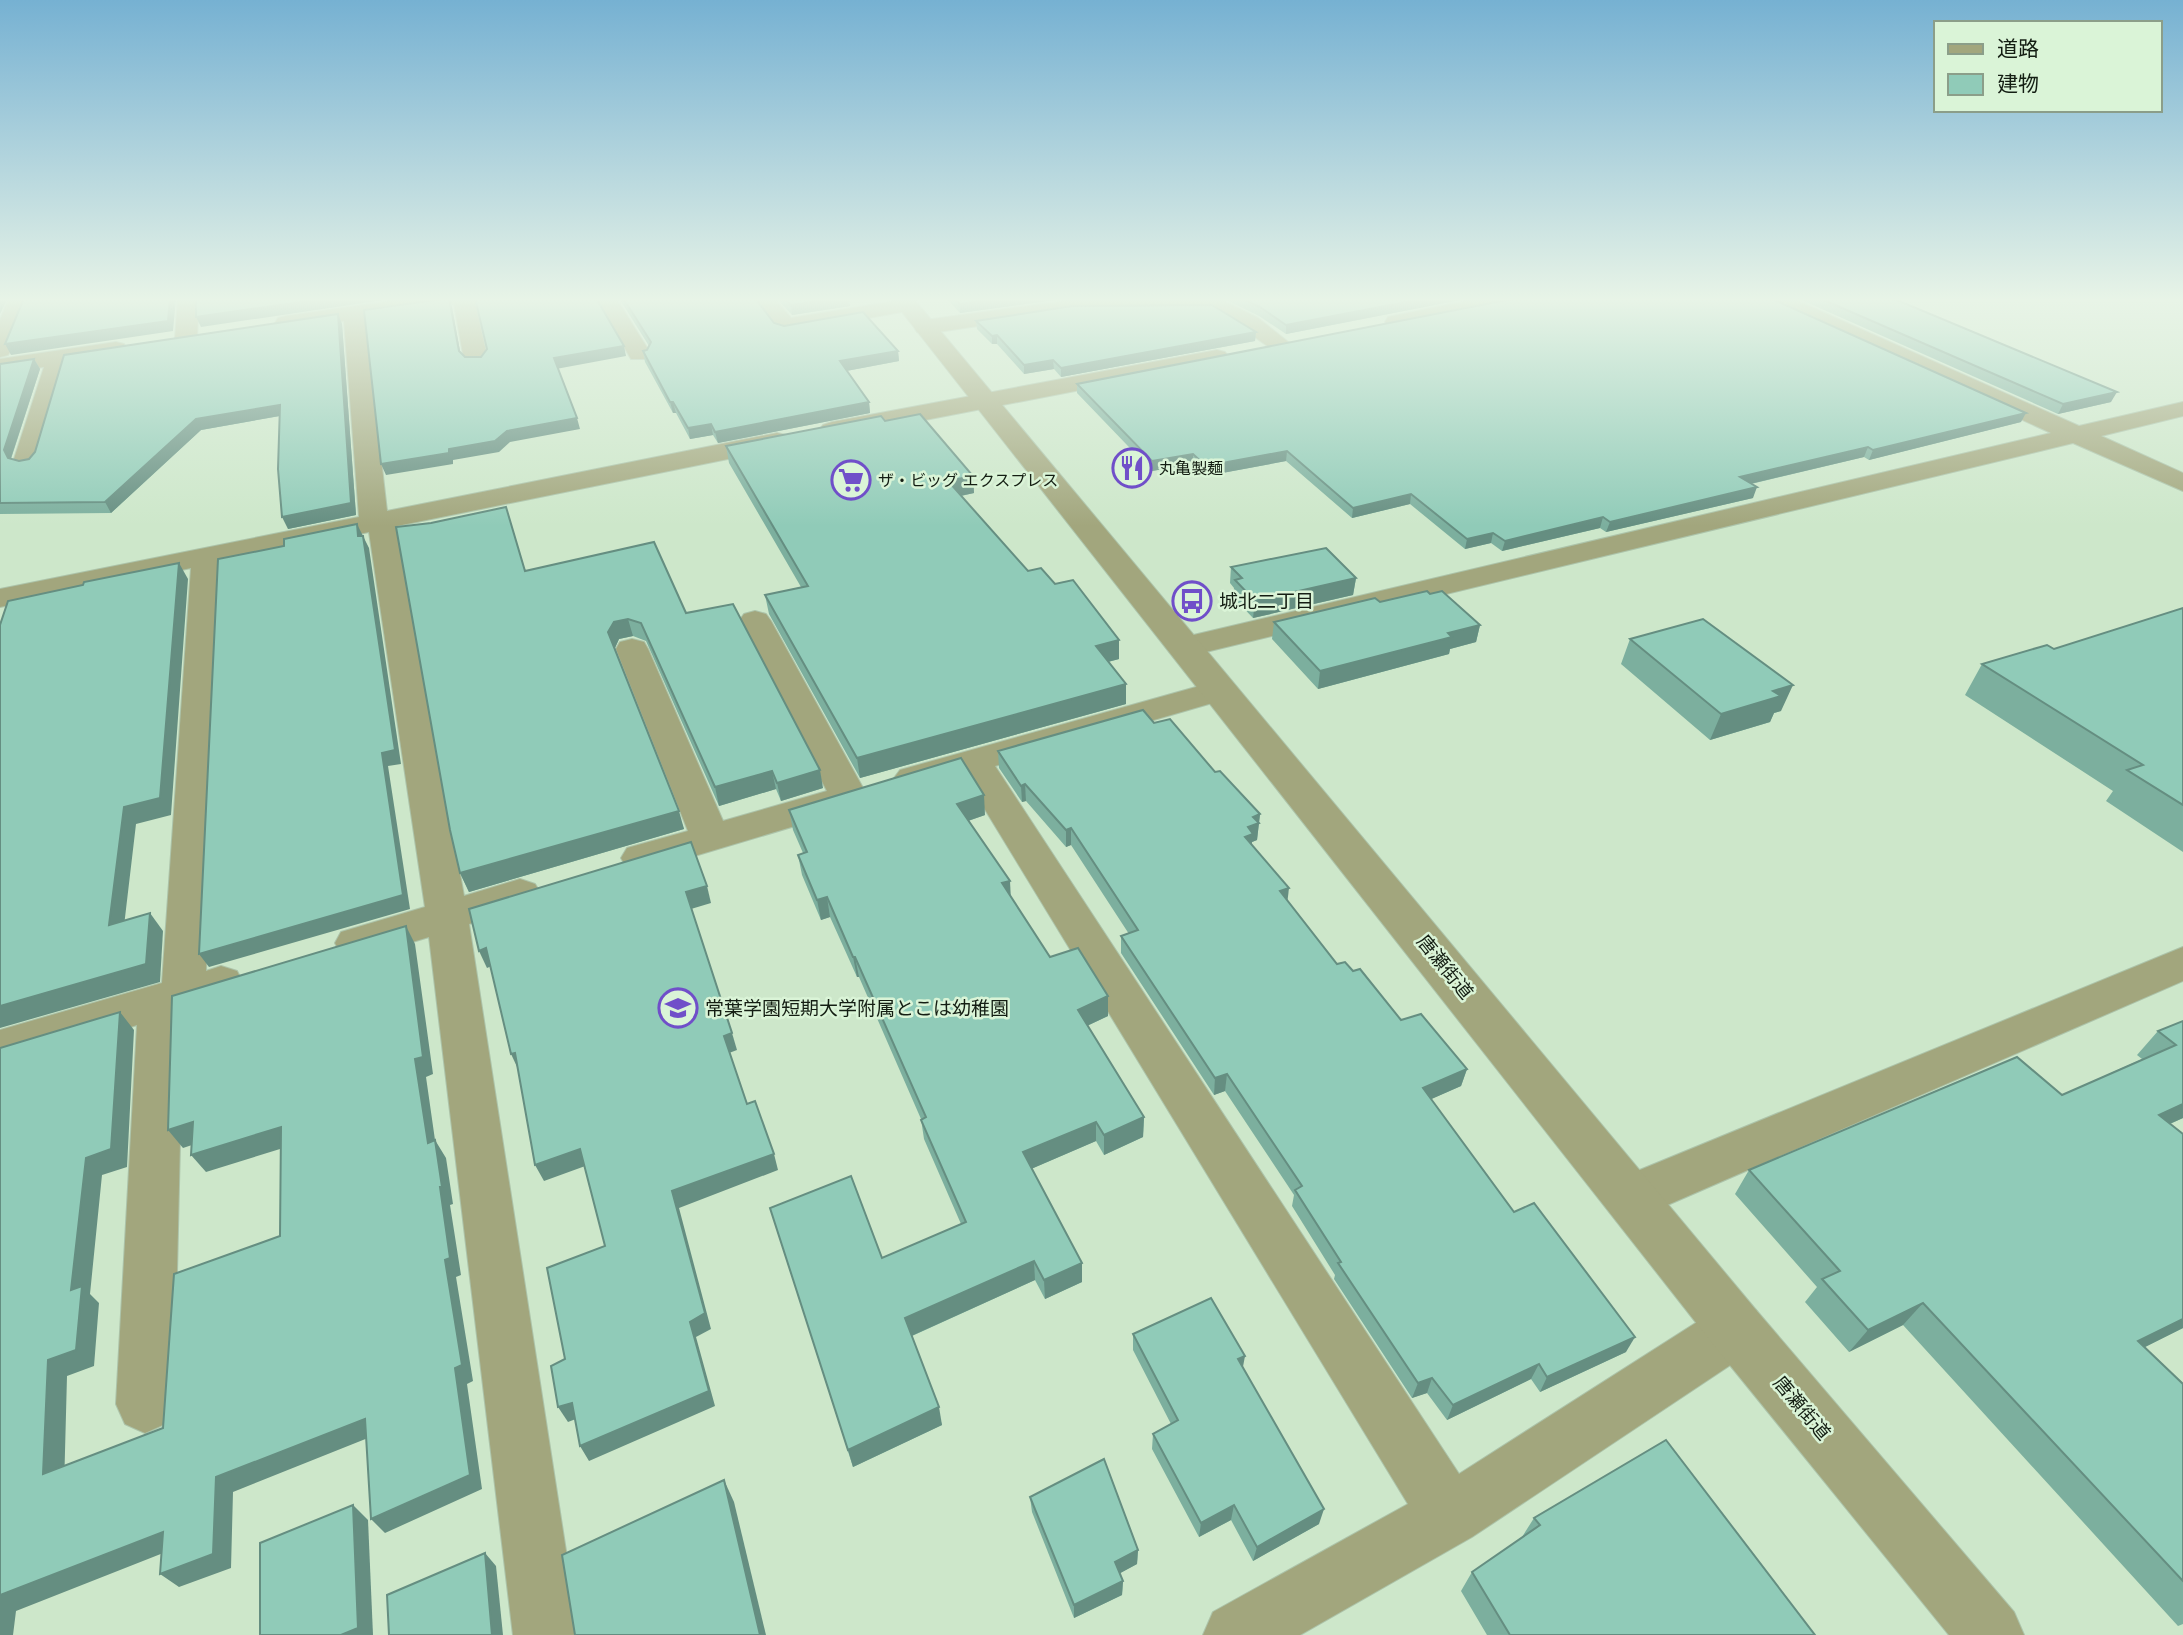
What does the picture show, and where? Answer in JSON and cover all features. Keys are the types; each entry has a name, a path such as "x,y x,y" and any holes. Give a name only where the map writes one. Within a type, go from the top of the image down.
{"street":[{"path":"26,462 53,374"},
{"path":"368,374 378,522 447,916 547,1635"},
{"name":"唐瀬街道","path":"963,374 1736,1329 1992,1635"},
{"path":"0,598 1124,374"},
{"path":"1943,374 2183,483"},
{"path":"1185,647 2183,409"},
{"path":"145,1404 172,998 207,556"},
{"path":"755,621 849,797"},
{"path":"632,649 711,838"},
{"path":"605,869 1221,690"},
{"path":"973,760 1450,1515"},
{"path":"315,955 553,885"},
{"path":"1631,1197 2183,962"},
{"path":"0,1049 249,975"},
{"path":"1236,1635 1450,1515 1736,1329"}],"building":[{"path":"0,374 29,374 4,450 8,458 19,461 29,459 35,452 58,374 342,374 351,503 282,517 278,469 280,405 196,419 105,502 0,503"},
{"path":"371,374 560,374 577,418 507,431 495,441 449,449 449,453 381,464"},
{"path":"655,374 849,374 869,402 715,432 711,424 688,428 673,402 670,402"},
{"path":"1127,374 1940,374 2026,413 1873,450 1868,447 1740,477 1757,487 1610,522 1603,517 1505,541 1493,533 1467,539 1411,494 1353,508 1287,451 1206,466 1193,454 1152,461 1077,384"},
{"path":"1995,374 2075,374 2117,392 2063,404"},
{"path":"920,414 973,476 948,481 1028,571 1041,568 1055,584 1073,580 1119,640 1096,646 1126,684 857,758 765,595 808,586 726,446 881,416 885,421"},
{"path":"506,507 525,571 654,542 686,613 733,604 820,770 777,783 772,771 715,787 641,623 628,619 614,622 608,632 679,811 460,873 396,527 431,523"},
{"path":"357,524 358,536 363,536 395,750 382,753 403,895 199,954 218,559 284,546 284,539"},
{"path":"1326,548 1356,578 1255,601 1235,580 1242,578 1231,567"},
{"path":"179,563 160,798 124,807 109,925 150,913 146,964 0,1006 0,625 8,601"},
{"path":"1427,591 1430,594 1442,591 1480,625 1448,633 1452,637 1320,671 1274,622 1375,598 1380,602"},
{"path":"2183,608 2183,805 2127,770 2143,765 1982,664 2047,645 2054,649"},
{"path":"1703,619 1793,685 1773,691 1781,696 1721,714 1630,639"},
{"path":"1143,710 1154,723 1170,719 1215,772 1220,771 1260,814 1253,817 1259,823 1248,827 1253,834 1245,837 1289,888 1280,891 1337,964 1345,962 1353,971 1360,969 1401,1020 1421,1014 1467,1069 1423,1088 1514,1212 1534,1203 1635,1337 1547,1377 1539,1364 1453,1405 1432,1378 1418,1383 1338,1263 1341,1262 1295,1190 1302,1186 1227,1074 1215,1078 1121,936 1138,930 1071,828 1066,830 1025,784 1021,786 998,751"},
{"path":"961,758 984,795 957,804 1010,881 1002,883 1050,957 1078,948 1108,996 1078,1010 1144,1117 1104,1135 1096,1122 1023,1152 1082,1263 1044,1280 1034,1261 905,1318 939,1407 848,1450 770,1208 851,1176 882,1258 966,1222 921,1120 926,1117 855,957 827,897 817,900 798,855 807,852 789,810"},
{"path":"691,842 707,886 686,892 732,1033 724,1036 747,1104 755,1101 774,1154 672,1191 705,1313 690,1322 709,1391 580,1446 572,1403 558,1407 551,1366 565,1359 547,1268 605,1246 580,1149 535,1165 515,1053 511,1054 486,948 479,951 469,909"},
{"path":"406,926 423,1057 415,1059 428,1143 435,1140 442,1187 450,1258 445,1260 462,1365 455,1368 470,1475 371,1519 365,1419 216,1477 213,1554 160,1574 163,1532 0,1595 0,1048 120,1012 111,1149 86,1158 71,1290 82,1286 76,1350 48,1360 43,1474 163,1428 174,1274 280,1236 281,1127 191,1155 193,1122 168,1130 172,996"},
{"path":"2183,1021 2183,1104 2159,1115 2183,1134 2183,1319 2138,1341 2183,1384 2183,1581 1923,1303 1868,1330 1822,1279 1840,1271 1749,1170 2017,1057 2062,1095 2176,1045 2158,1031"},
{"path":"1211,1298 1245,1356 1238,1359 1324,1509 1257,1547 1234,1505 1201,1523 1153,1434 1178,1420 1133,1334"},
{"path":"1666,1440 1815,1635 1510,1635 1472,1572 1540,1525 1534,1518"},
{"path":"1104,1459 1138,1550 1115,1562 1123,1581 1074,1605 1030,1497"},
{"path":"724,1480 760,1635 575,1635 562,1555"},
{"path":"353,1505 358,1628 341,1635 260,1635 260,1543"},
{"path":"485,1553 492,1635 389,1635 387,1595"}],"place":[{"name":"丸亀製麺","path":"1132,468"},
{"name":"ザ・ビッグ エクスプレス","path":"851,480"},
{"name":"城北二丁目","path":"1192,601"},
{"name":"常葉学園短期大学附属とこは幼稚園","path":"678,1008"}]}
